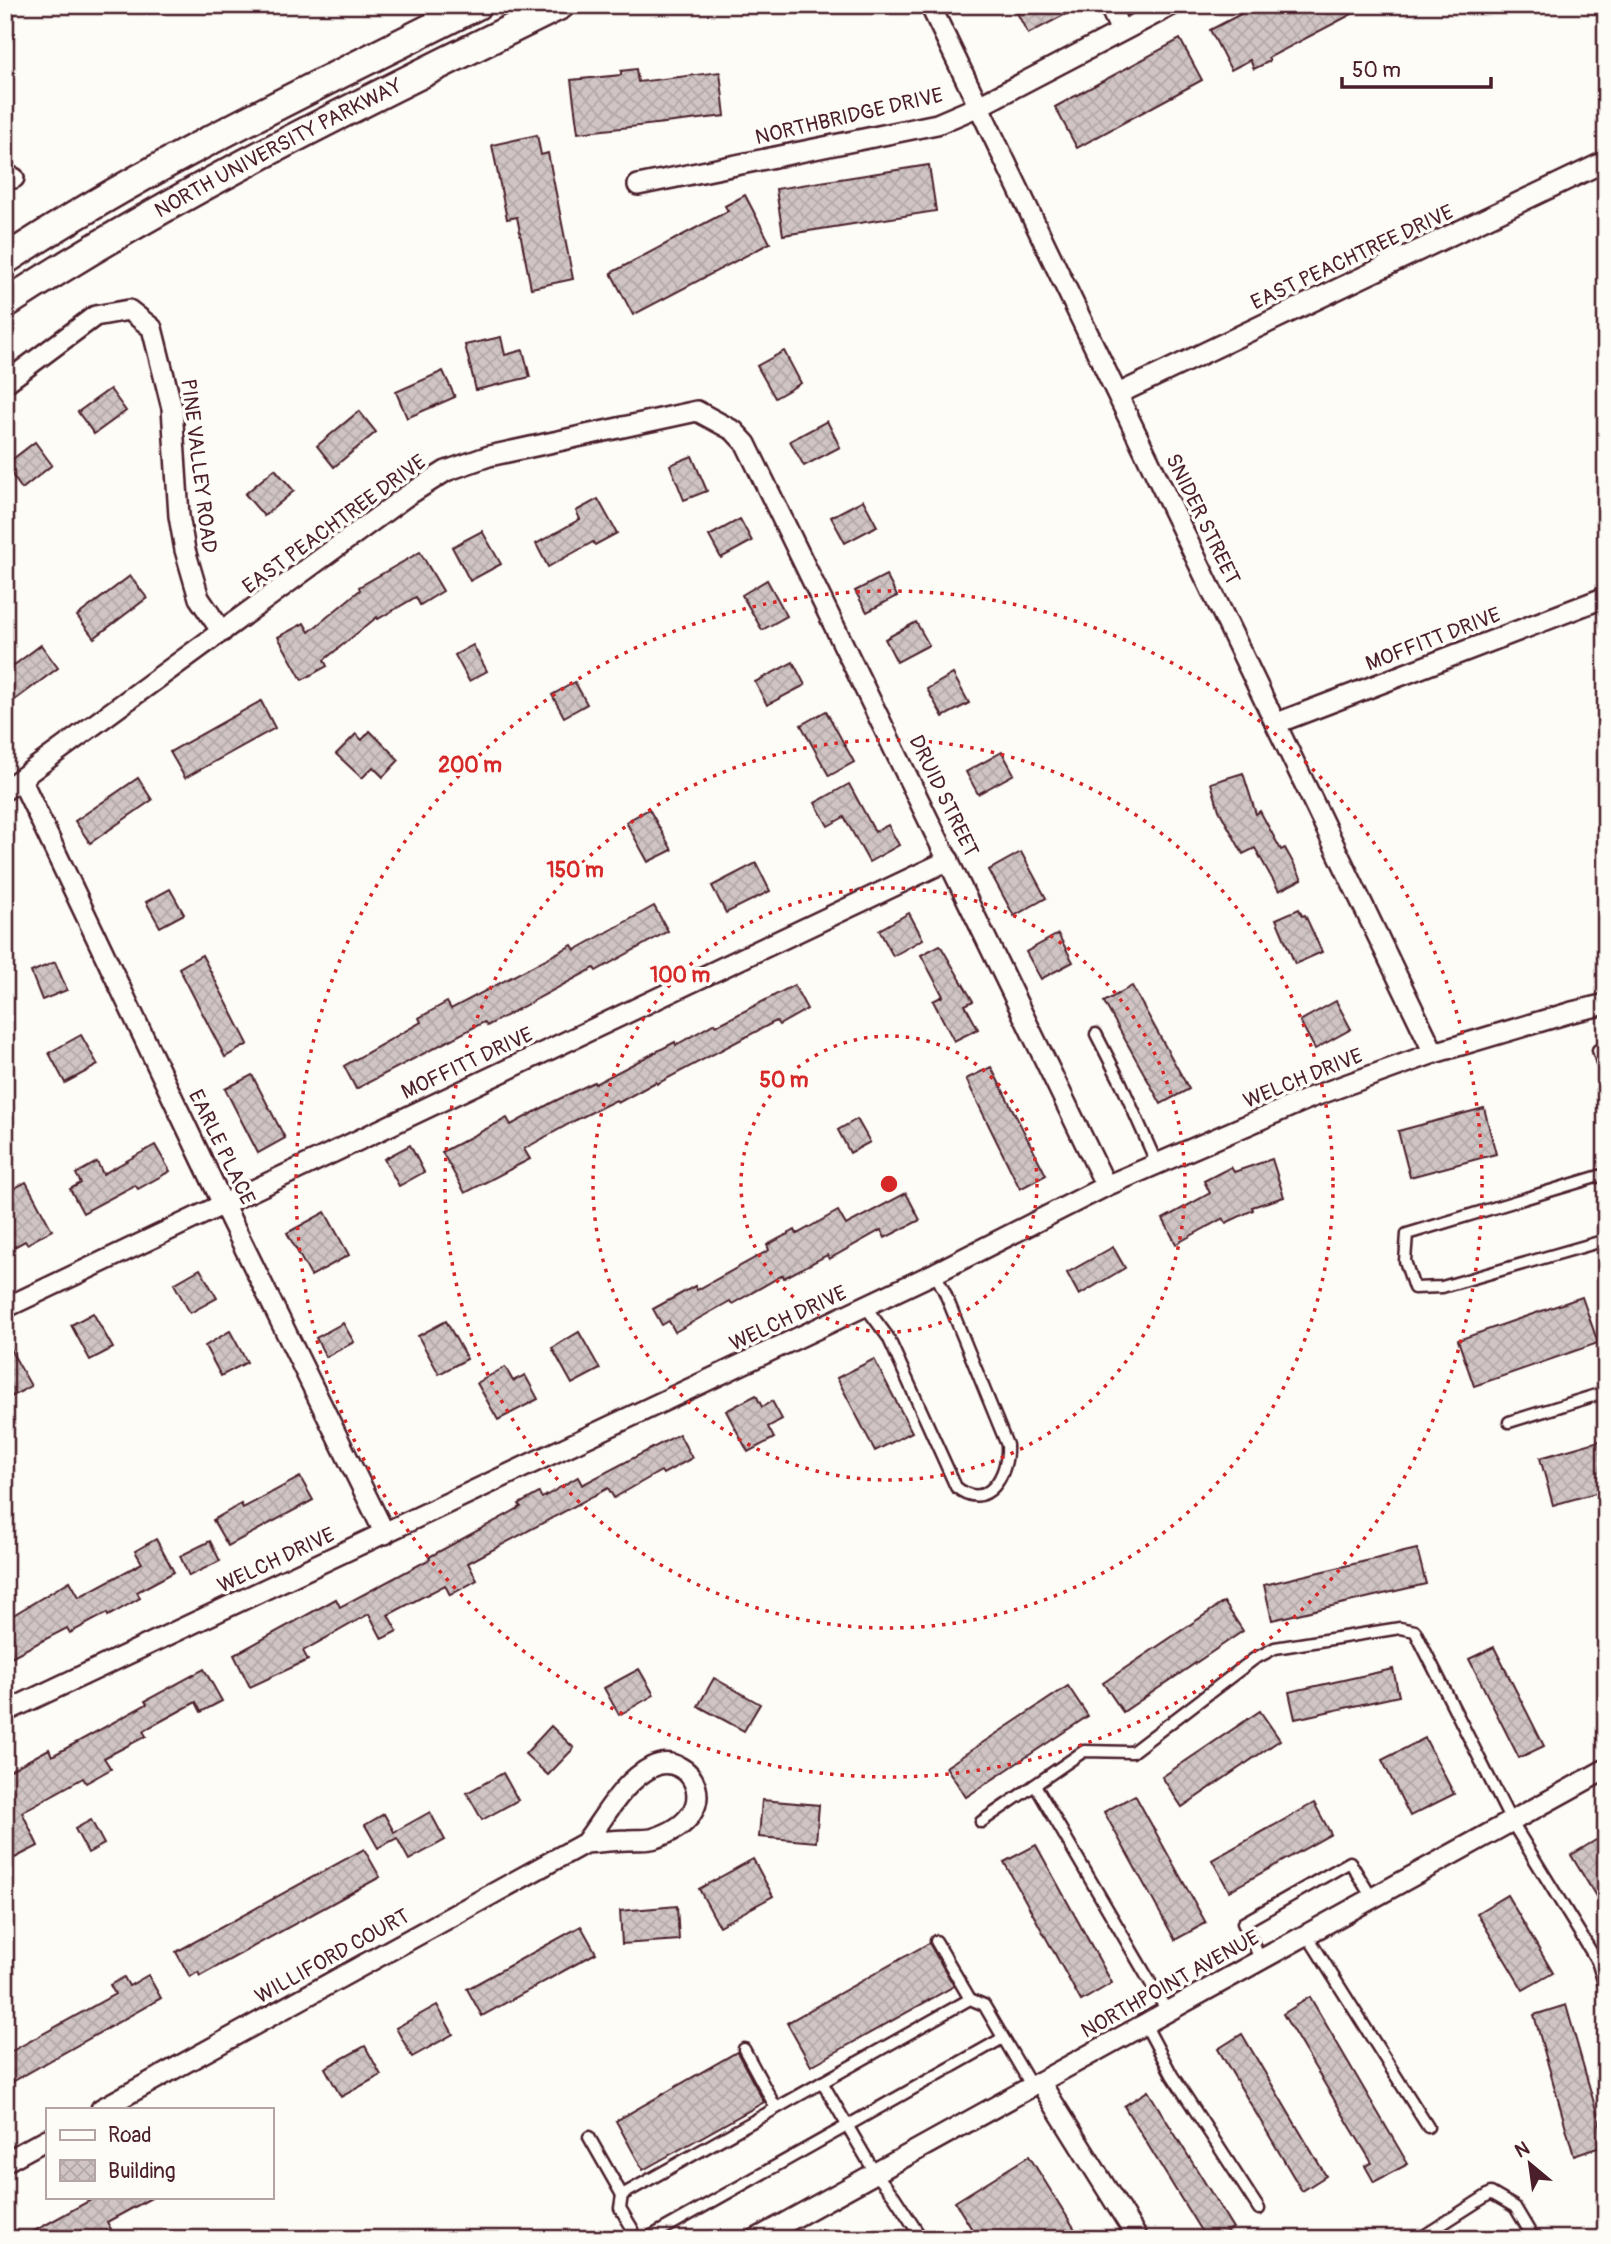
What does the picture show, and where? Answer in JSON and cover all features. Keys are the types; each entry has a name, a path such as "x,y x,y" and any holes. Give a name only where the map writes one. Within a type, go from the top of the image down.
{"main road":[{"name":"NORTH UNIVERSITY PARKWAY","path":"5,260 233,127 477,5"},
{"name":"NORTH UNIVERSITY PARKWAY","path":"5,304 69,263 269,151 561,5"}],"street":[{"name":"SNIDER STREET","path":"930,5 1434,1053"},
{"path":"1109,5 1121,31"},
{"name":"NORTHBRIDGE DRIVE","path":"638,185 937,124 979,106 1172,5"},
{"name":"EAST PEACHTREE DRIVE","path":"1118,394 1606,161"},
{"name":"PINE VALLEY ROAD","path":"5,383 95,316 129,310 152,328 172,408 179,516 185,551 200,597 222,632"},
{"name":"EAST PEACHTREE DRIVE","path":"13,785 405,497 446,471 489,456 697,411 734,430"},
{"name":"DRUID STREET","path":"734,430 746,444 1106,1186"},
{"name":"MOFFITT DRIVE","path":"1277,723 1606,597"},
{"name":"EARLE PLACE","path":"13,785 385,1534"},
{"name":"MOFFITT DRIVE","path":"5,1308 949,860"},
{"name":"WELCH DRIVE","path":"5,1712 935,1273 1106,1186 1312,1097 1434,1053 1606,1004"},
{"name":"WILLIFORD COURT","path":"103,2108 585,1843 616,1800 636,1778 651,1767 663,1762 677,1766 694,1780 697,1791 696,1805 687,1822 677,1829 653,1839 585,1843"},
{"name":"NORTHPOINT AVENUE","path":"756,2239 1606,1769"},
{"path":"1036,2084 1138,2239"},
{"path":"5,2162 46,2140"}],"lane":[{"path":"1096,1034 1157,1164"},
{"path":"1598,1050 1606,1075"},
{"path":"1606,1174 1407,1234 1405,1261 1414,1288 1442,1287 1606,1240"},
{"path":"865,1306 888,1337 956,1487 963,1493 983,1493 1002,1479 1007,1445 935,1273"},
{"path":"1509,1422 1606,1392"},
{"path":"981,1822 1084,1751 1132,1752 1254,1659 1275,1648 1400,1628 1415,1631 1511,1821 1597,1961 1606,1990"},
{"path":"1035,1785 1167,2011"},
{"path":"1261,1960 1243,1923 1350,1862 1373,1898"},
{"path":"1307,1935 1428,2127"},
{"path":"936,1941 970,1999 984,2005 1003,2038 1036,2084"},
{"path":"622,2195 970,1999"},
{"path":"1145,2024 1172,2075 1259,2209"},
{"path":"646,2239 1003,2038"},
{"path":"744,2049 776,2108"},
{"path":"822,2082 874,2173 894,2196 922,2239"},
{"path":"589,2137 622,2195 620,2208 632,2228 630,2239"},
{"path":"1419,2239 1490,2193 1515,2207 1534,2239"}],"building":[{"path":"1013,5 1083,5 1028,34"},
{"path":"1258,5 1369,5 1268,58 1270,61 1254,69 1250,60 1231,70 1210,30"},
{"path":"1180,39 1202,80 1077,148 1055,107"},
{"path":"636,69 638,82 720,72 725,116 578,133 571,80 621,75 621,71"},
{"path":"537,135 541,155 548,153 573,279 531,288 517,217 507,219 492,145"},
{"path":"929,165 936,211 783,235 776,189"},
{"path":"745,195 770,243 633,315 611,273 728,211 725,206"},
{"path":"501,337 505,355 523,350 530,377 476,390 465,345"},
{"path":"784,351 801,383 775,398 757,366"},
{"path":"443,371 455,397 407,418 396,392"},
{"path":"110,389 126,411 94,434 78,412"},
{"path":"359,411 376,432 334,467 317,446"},
{"path":"827,421 840,447 804,466 790,441"},
{"path":"35,442 52,465 22,489 5,465"},
{"path":"692,456 707,491 684,500 670,465"},
{"path":"275,469 294,491 264,516 245,494"},
{"path":"598,499 617,533 595,545 593,542 548,567 536,544 580,519 576,511"},
{"path":"863,500 877,526 845,543 831,517"},
{"path":"740,519 752,541 721,558 709,536"},
{"path":"482,531 501,564 470,581 452,547"},
{"path":"420,552 443,591 420,605 416,597 378,619 377,617 324,660 327,666 302,680 278,637 304,623 309,632 360,590 359,587"},
{"path":"886,575 897,596 867,612 855,591"},
{"path":"130,576 147,598 94,638 77,616"},
{"path":"767,580 787,616 762,630 742,595"},
{"path":"916,622 929,645 897,662 885,639"},
{"path":"41,645 58,668 12,702 5,693 5,672"},
{"path":"473,645 487,671 469,681 455,655"},
{"path":"793,662 805,685 767,705 755,682"},
{"path":"953,674 969,703 943,717 927,689"},
{"path":"575,682 587,704 564,717 552,695"},
{"path":"261,701 275,728 185,778 170,752"},
{"path":"826,711 854,762 829,776 801,725"},
{"path":"370,731 399,760 383,777 373,767 362,778 336,754 356,734 362,740"},
{"path":"1002,752 1014,774 978,794 966,772"},
{"path":"1243,773 1256,814 1260,811 1281,850 1285,848 1302,879 1279,891 1255,848 1243,854 1219,810 1211,783"},
{"path":"138,778 152,800 90,843 75,821"},
{"path":"849,784 875,832 888,825 899,845 869,862 844,817 828,826 815,803"},
{"path":"649,809 672,850 648,862 626,822"},
{"path":"1021,852 1046,898 1014,916 989,870"},
{"path":"756,863 770,891 726,913 712,886"},
{"path":"170,889 184,914 160,927 146,902"},
{"path":"654,906 668,931 596,971 594,968 487,1026 484,1022 356,1089 344,1066 421,1022 419,1018 447,1002 451,1009 572,945 575,950"},
{"path":"1299,909 1302,916 1305,915 1322,952 1295,964 1276,919"},
{"path":"909,913 923,939 893,956 879,930"},
{"path":"1058,934 1073,962 1041,979 1026,952"},
{"path":"940,945 973,1001 965,1005 978,1029 954,1041 933,1001 943,996 921,955"},
{"path":"202,955 248,1044 225,1057 179,968"},
{"path":"55,962 67,990 42,1000 31,972"},
{"path":"794,985 807,1009 779,1025 776,1021 618,1103 616,1100 576,1120 524,1149 530,1159 465,1193 442,1152 507,1118 511,1125 675,1042 676,1045 715,1023 716,1026"},
{"path":"1132,986 1189,1089 1161,1104 1104,1002"},
{"path":"1336,1001 1351,1029 1315,1049 1300,1021"},
{"path":"81,1035 98,1065 65,1083 49,1053"},
{"path":"991,1067 1046,1175 1020,1189 966,1079"},
{"path":"252,1075 285,1138 258,1153 225,1089"},
{"path":"1484,1108 1496,1154 1410,1177 1398,1131"},
{"path":"857,1119 870,1142 850,1153 838,1130"},
{"path":"155,1145 170,1171 138,1189 135,1185 83,1213 70,1189 81,1183 76,1174 97,1162 103,1174"},
{"path":"410,1145 424,1172 399,1186 384,1159"},
{"path":"1272,1159 1284,1197 1252,1207 1253,1210 1226,1223 1223,1218 1176,1244 1163,1219 1210,1193 1204,1181 1231,1167 1234,1172"},
{"path":"26,1182 52,1230 5,1252 5,1193"},
{"path":"906,1193 920,1220 885,1238 881,1230 829,1259 827,1255 784,1278 783,1275 732,1304 730,1301 675,1332 669,1321 662,1325 653,1309 695,1286 697,1290 769,1250 767,1245 795,1230 797,1234 838,1211 846,1225"},
{"path":"325,1212 349,1255 311,1276 287,1233"},
{"path":"1113,1247 1125,1268 1079,1295 1067,1273"},
{"path":"200,1269 217,1298 190,1313 174,1284"},
{"path":"1582,1297 1598,1343 1474,1386 1458,1340"},
{"path":"93,1313 113,1348 90,1360 71,1325"},
{"path":"446,1321 467,1359 439,1374 418,1336"},
{"path":"343,1323 354,1342 326,1357 316,1338"},
{"path":"230,1331 247,1362 221,1376 205,1346"},
{"path":"579,1332 600,1369 572,1384 552,1348"},
{"path":"5,1340 31,1386 5,1400"},
{"path":"874,1359 912,1432 875,1451 837,1378"},
{"path":"505,1367 513,1381 525,1375 538,1399 498,1420 477,1383"},
{"path":"756,1395 762,1407 772,1401 782,1419 768,1427 774,1438 748,1452 726,1411"},
{"path":"679,1434 692,1458 663,1474 661,1471 614,1498 608,1488 468,1563 477,1580 450,1595 445,1585 388,1615 397,1631 382,1639 369,1614 303,1651 308,1660 250,1687 234,1655 336,1599 340,1607 521,1507 519,1504 539,1493 542,1498 578,1477 582,1485"},
{"path":"1606,1439 1606,1490 1553,1505 1540,1458"},
{"path":"300,1477 313,1500 228,1546 213,1520 241,1504 243,1508"},
{"path":"156,1539 174,1572 137,1592 140,1598 108,1616 107,1613 70,1633 67,1628 5,1660 5,1620 70,1581 79,1597 142,1563 135,1551"},
{"path":"210,1541 220,1561 189,1576 180,1556"},
{"path":"1417,1549 1426,1584 1272,1620 1264,1585"},
{"path":"1224,1602 1243,1631 1123,1712 1103,1683"},
{"path":"1494,1647 1544,1746 1519,1758 1469,1659"},
{"path":"204,1669 222,1701 201,1712 196,1702 143,1731 146,1736 104,1758 111,1769 86,1783 83,1778 22,1812 38,1846 5,1863 5,1773 49,1749 52,1756"},
{"path":"639,1669 654,1695 619,1715 604,1688"},
{"path":"1393,1669 1399,1696 1295,1719 1289,1692"},
{"path":"714,1678 760,1704 744,1731 698,1706"},
{"path":"1068,1686 1088,1716 966,1797 946,1767"},
{"path":"1260,1711 1280,1740 1182,1807 1162,1777"},
{"path":"551,1726 574,1748 548,1775 525,1754"},
{"path":"1425,1738 1454,1794 1410,1816 1382,1760"},
{"path":"503,1773 518,1800 482,1820 467,1793"},
{"path":"1135,1795 1206,1923 1175,1940 1104,1812"},
{"path":"762,1800 819,1805 816,1842 759,1837"},
{"path":"1314,1803 1331,1834 1229,1891 1212,1860"},
{"path":"430,1812 445,1840 409,1860 397,1838 378,1848 365,1825 384,1814 394,1832"},
{"path":"91,1820 104,1844 88,1853 75,1829"},
{"path":"1601,1837 1606,1845 1606,1913 1571,1855"},
{"path":"1036,1845 1112,1983 1081,2001 1004,1862"},
{"path":"364,1849 380,1877 200,1976 198,1972 190,1977 176,1952"},
{"path":"753,1859 773,1896 719,1926 699,1889"},
{"path":"1507,1895 1553,1973 1523,1990 1477,1913"},
{"path":"677,1906 679,1940 622,1944 620,1911"},
{"path":"581,1926 596,1953 482,2016 467,1989"},
{"path":"929,1943 954,1986 811,2066 787,2023"},
{"path":"148,1975 161,1998 5,2086 5,2055 115,1994 110,1985 124,1977 129,1986"},
{"path":"1310,1997 1408,2164 1374,2182 1365,2166 1372,2163 1283,2014"},
{"path":"437,2005 453,2034 412,2057 396,2028"},
{"path":"1566,2005 1606,2145 1574,2156 1534,2015"},
{"path":"1242,2034 1326,2176 1302,2191 1218,2049"},
{"path":"365,2046 381,2075 341,2097 325,2068"},
{"path":"737,2052 764,2102 643,2170 616,2121"},
{"path":"1148,2091 1233,2228 1216,2239 1206,2239 1124,2106"},
{"path":"1029,2156 1081,2239 978,2239 955,2202"},
{"path":"94,2198 151,2198 107,2222 111,2229 93,2239 20,2239"}]}
